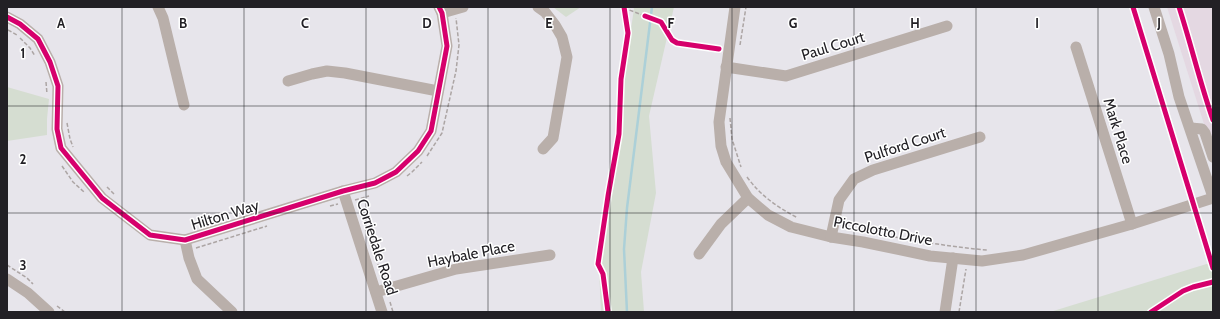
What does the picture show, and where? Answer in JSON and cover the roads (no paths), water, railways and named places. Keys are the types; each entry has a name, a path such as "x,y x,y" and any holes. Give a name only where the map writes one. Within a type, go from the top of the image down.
{"street":[{"path":"158,7 163,18 184,105"},
{"path":"538,7 545,12 555,24 562,37 567,57 553,138 543,149"},
{"name":"Piccolotto Drive","path":"735,7 719,122 721,146 726,162 748,198 768,215 791,227 831,237 864,242 930,256 982,261 1023,255 1132,224 1213,197"},
{"path":"1154,7 1169,54 1179,97 1191,128 1213,197"},
{"name":"Hilton Way","path":"7,17 20,24 38,40 50,62 58,86 57,129 61,148 102,198 150,235 186,245 345,197 396,172 418,151 431,131 447,46 449,9"},
{"name":"Paul Court","path":"726,67 786,76 947,26"},
{"name":"Mark Place","path":"1076,47 1132,224"},
{"path":"288,81 327,71 345,73 438,91"},
{"path":"1191,128 1202,129 1205,133 1213,157"},
{"name":"Pulford Court","path":"831,237 839,200 854,179 873,170 980,137"},
{"name":"Corriedale Road","path":"345,197 381,291 382,312"},
{"path":"699,254 721,224 748,198"},
{"path":"186,245 197,279 232,312"},
{"name":"Haybale Place","path":"381,291 456,269 550,255"},
{"path":"945,312 953,258"},
{"path":"7,280 28,293 49,312"}],"waterway":[{"path":"627,312 624,249 627,208 652,7"}]}
